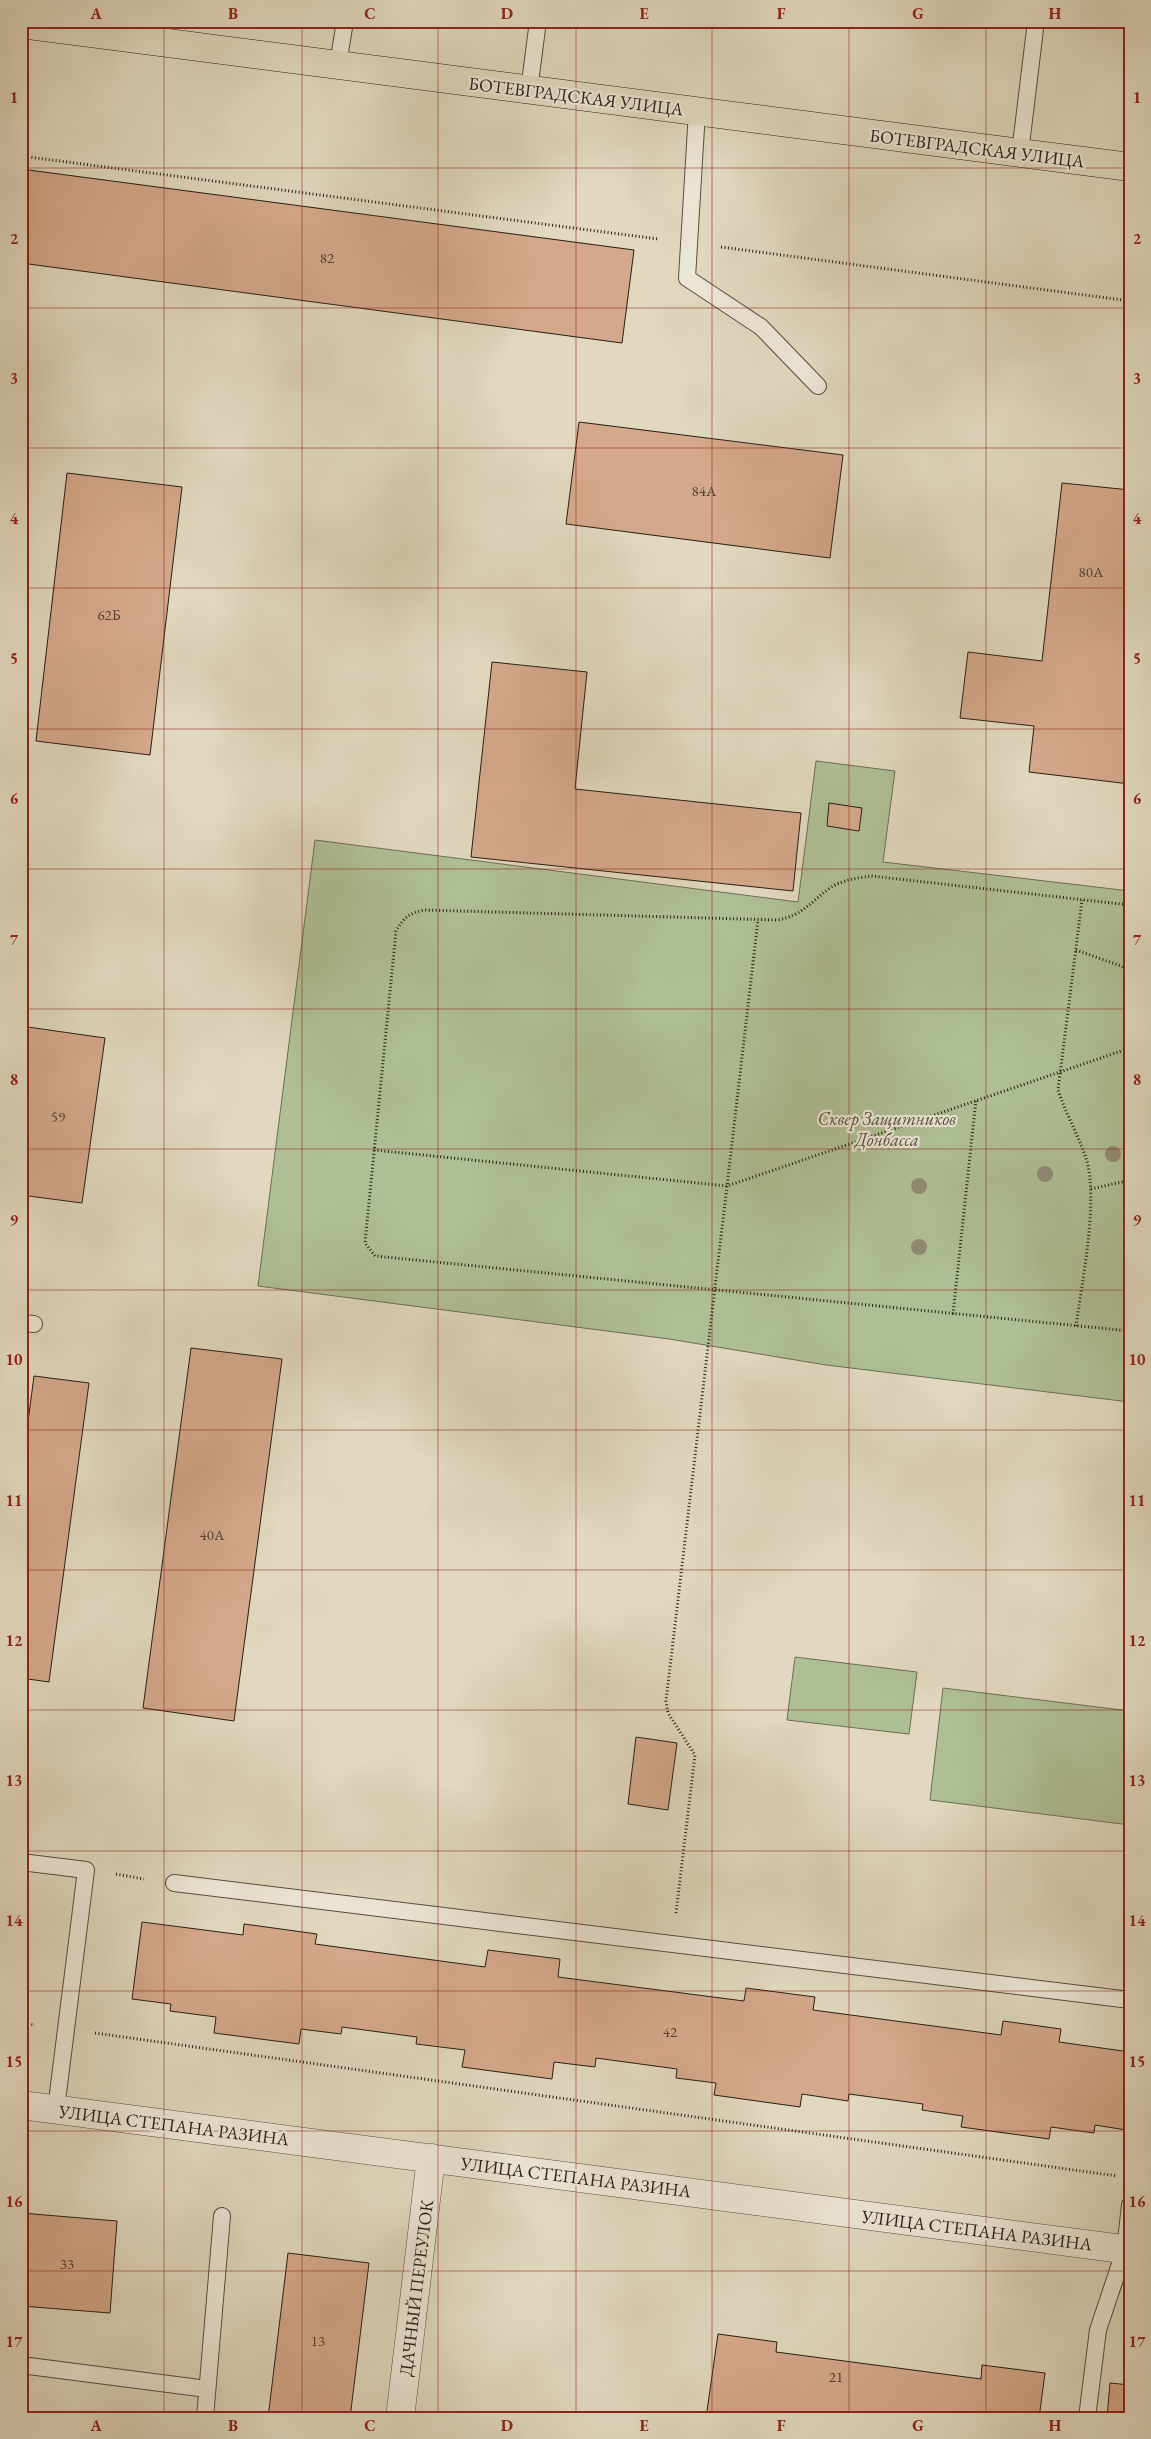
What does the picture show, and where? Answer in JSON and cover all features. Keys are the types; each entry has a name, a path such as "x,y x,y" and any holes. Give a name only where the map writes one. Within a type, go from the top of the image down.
{"main road":[{"name":"БОТЕВГРАДСКАЯ УЛИЦА","path":"21,24 1130,167"}],"street":[{"name":"УЛИЦА СТЕПАНА РАЗИНА","path":"21,2105 1127,2250"},
{"name":"ДАЧНЫЙ ПЕРЕУЛОК","path":"400,2418 431,2158"}],"lane":[{"path":"338,65 345,21"},
{"path":"529,90 538,21"},
{"path":"1020,153 1036,21"},
{"path":"697,111 687,278 761,327 818,386"},
{"path":"21,1862 86,1870 56,2109"},
{"path":"174,1883 1130,2000"},
{"path":"1087,2418 1098,2330 1127,2250 1130,2205"},
{"path":"205,2418 222,2216"},
{"path":"21,2365 207,2389"}],"path":[{"path":"1105,21 1130,24"},
{"path":"21,156 1130,301"},
{"path":"1130,905 871,876 850,879 831,888 795,916 778,920 424,910 411,913 401,922 396,931 365,1243 375,1256 1130,1332"},
{"path":"1076,1326 1091,1189 1086,1158 1064,1110 1058,1090 1082,900"},
{"path":"672,1944 696,1755 668,1713 666,1701 758,920"},
{"path":"1076,950 1121,966 1130,972"},
{"path":"374,1150 727,1186 1130,1048"},
{"path":"953,1314 976,1100"},
{"path":"1091,1189 1130,1180"},
{"path":"86,1870 174,1883"},
{"path":"21,2023 1120,2176"}],"green space":[{"name":"Сквер Защитников Донбасса","path":"816,761 895,771 883,862 1130,891 1130,1402 826,1365 669,1339 258,1286 315,840 798,902"},
{"path":"795,1657 917,1672 909,1734 787,1720"},
{"path":"943,1688 1130,1711 1130,1825 930,1800"}],"building":[{"path":"21,169 634,250 622,343 21,263"},
{"path":"579,422 843,455 830,558 566,524"},
{"path":"67,473 182,487 150,755 36,741"},
{"path":"1062,483 1130,490 1130,784 1029,772 1034,726 960,718 968,652 1042,661"},
{"path":"492,662 587,672 575,789 801,813 793,891 471,857"},
{"path":"829,803 862,808 859,831 827,826"},
{"path":"21,1026 105,1038 82,1203 21,1195"},
{"path":"191,1348 282,1359 234,1721 143,1708"},
{"path":"34,1376 89,1383 49,1682 21,1678 21,1475"},
{"path":"636,1737 677,1743 668,1810 628,1804"},
{"path":"142,1922 243,1935 244,1924 317,1934 315,1944 485,1967 488,1950 560,1959 558,1977 744,2001 746,1988 815,1997 813,2010 1001,2035 1003,2021 1061,2029 1059,2042 1130,2052 1130,2102 1126,2130 1095,2125 1094,2133 1051,2127 1049,2139 961,2127 963,2116 922,2110 923,2104 849,2094 848,2101 802,2094 800,2107 714,2095 716,2083 676,2078 677,2069 596,2058 595,2067 554,2062 552,2079 462,2067 465,2050 416,2044 417,2037 342,2027 341,2034 301,2029 299,2044 214,2033 216,2017 170,2011 171,2004 132,1999"},
{"path":"21,2213 117,2221 110,2313 21,2306"},
{"path":"288,2253 369,2263 350,2418 268,2418"},
{"path":"718,2334 777,2342 776,2352 981,2379 982,2365 1045,2373 1039,2418 706,2418"},
{"path":"1110,2383 1130,2385 1130,2418 1107,2418"}]}
